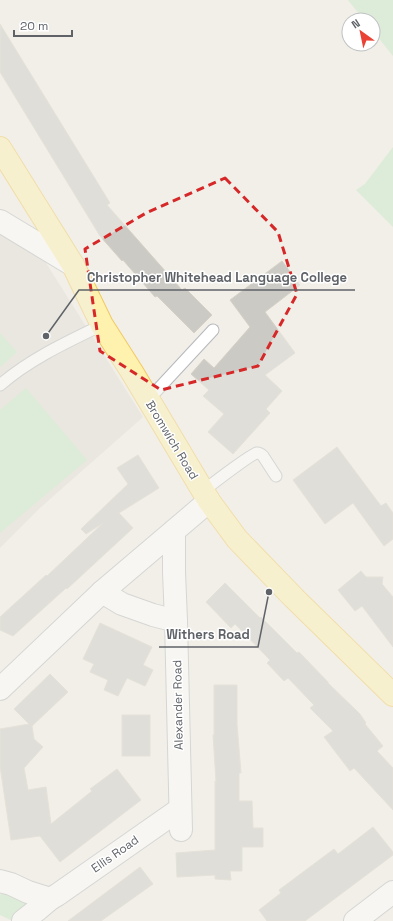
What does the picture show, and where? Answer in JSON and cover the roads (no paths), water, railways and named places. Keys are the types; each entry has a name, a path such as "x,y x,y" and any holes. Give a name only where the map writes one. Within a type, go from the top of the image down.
{"main road":[{"name":"Bromwich Road","path":"0,148 73,266 102,325 206,496 237,539 294,598 393,695"}],"street":[{"path":"0,222 73,266"},
{"path":"0,689 102,592 174,531 206,496"},
{"name":"Alexander Road","path":"174,531 181,830"},
{"path":"102,592 122,604 176,621"},
{"name":"Ellis Road","path":"23,921 50,898 180,808"},
{"path":"0,880 28,892 50,898"},
{"path":"355,921 393,892"}],"lane":[{"path":"0,385 11,375 59,346 102,325"},
{"path":"148,400 213,330"},
{"path":"206,496 248,458 257,453 260,453 263,456 276,476"}],"place":[{"name":"Christopher Whitehead Language College","path":"46,336"},
{"name":"Withers Road","path":"269,592"}]}
